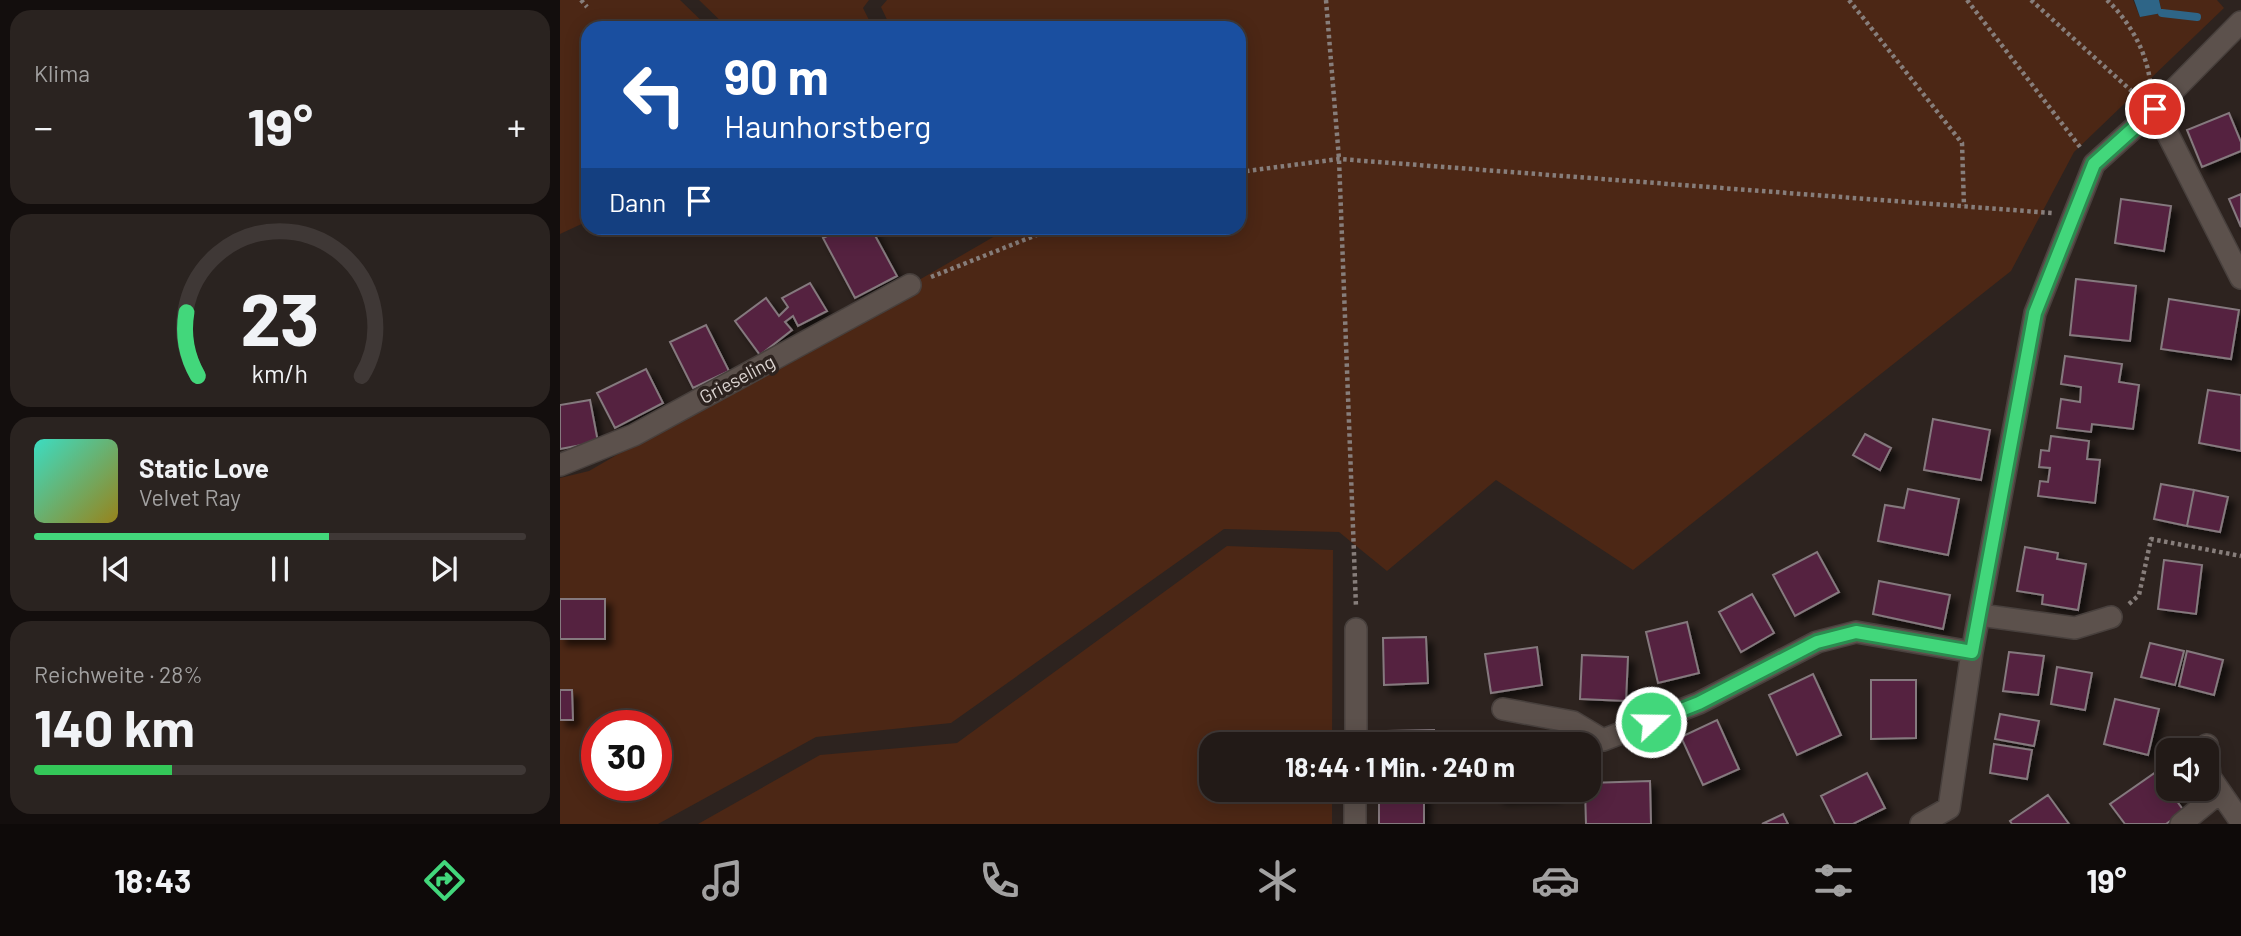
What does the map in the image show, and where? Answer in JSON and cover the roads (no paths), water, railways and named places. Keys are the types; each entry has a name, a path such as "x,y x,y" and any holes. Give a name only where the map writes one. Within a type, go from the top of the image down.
{"street":[{"path":"1921,824 1955,816 1972,652 2035,313 2074,214 2094,164 2155,109 2241,22"},
{"path":"2155,109 2241,278"},
{"name":"Grieseling","path":"560,465 634,435 910,285"},
{"path":"1980,615 2075,628 2111,617"},
{"path":"1356,629 1356,732"},
{"path":"1503,709 1573,722 1603,740 1699,703 1817,642 1856,632 1972,652"},
{"path":"2181,824 2220,792 2241,822"},
{"path":"1355,824 1356,802"}],"water":[{"path":"2134,0 2159,0 2162,13 2140,17"}],"waterway":[{"path":"2162,13 2197,17"}]}
